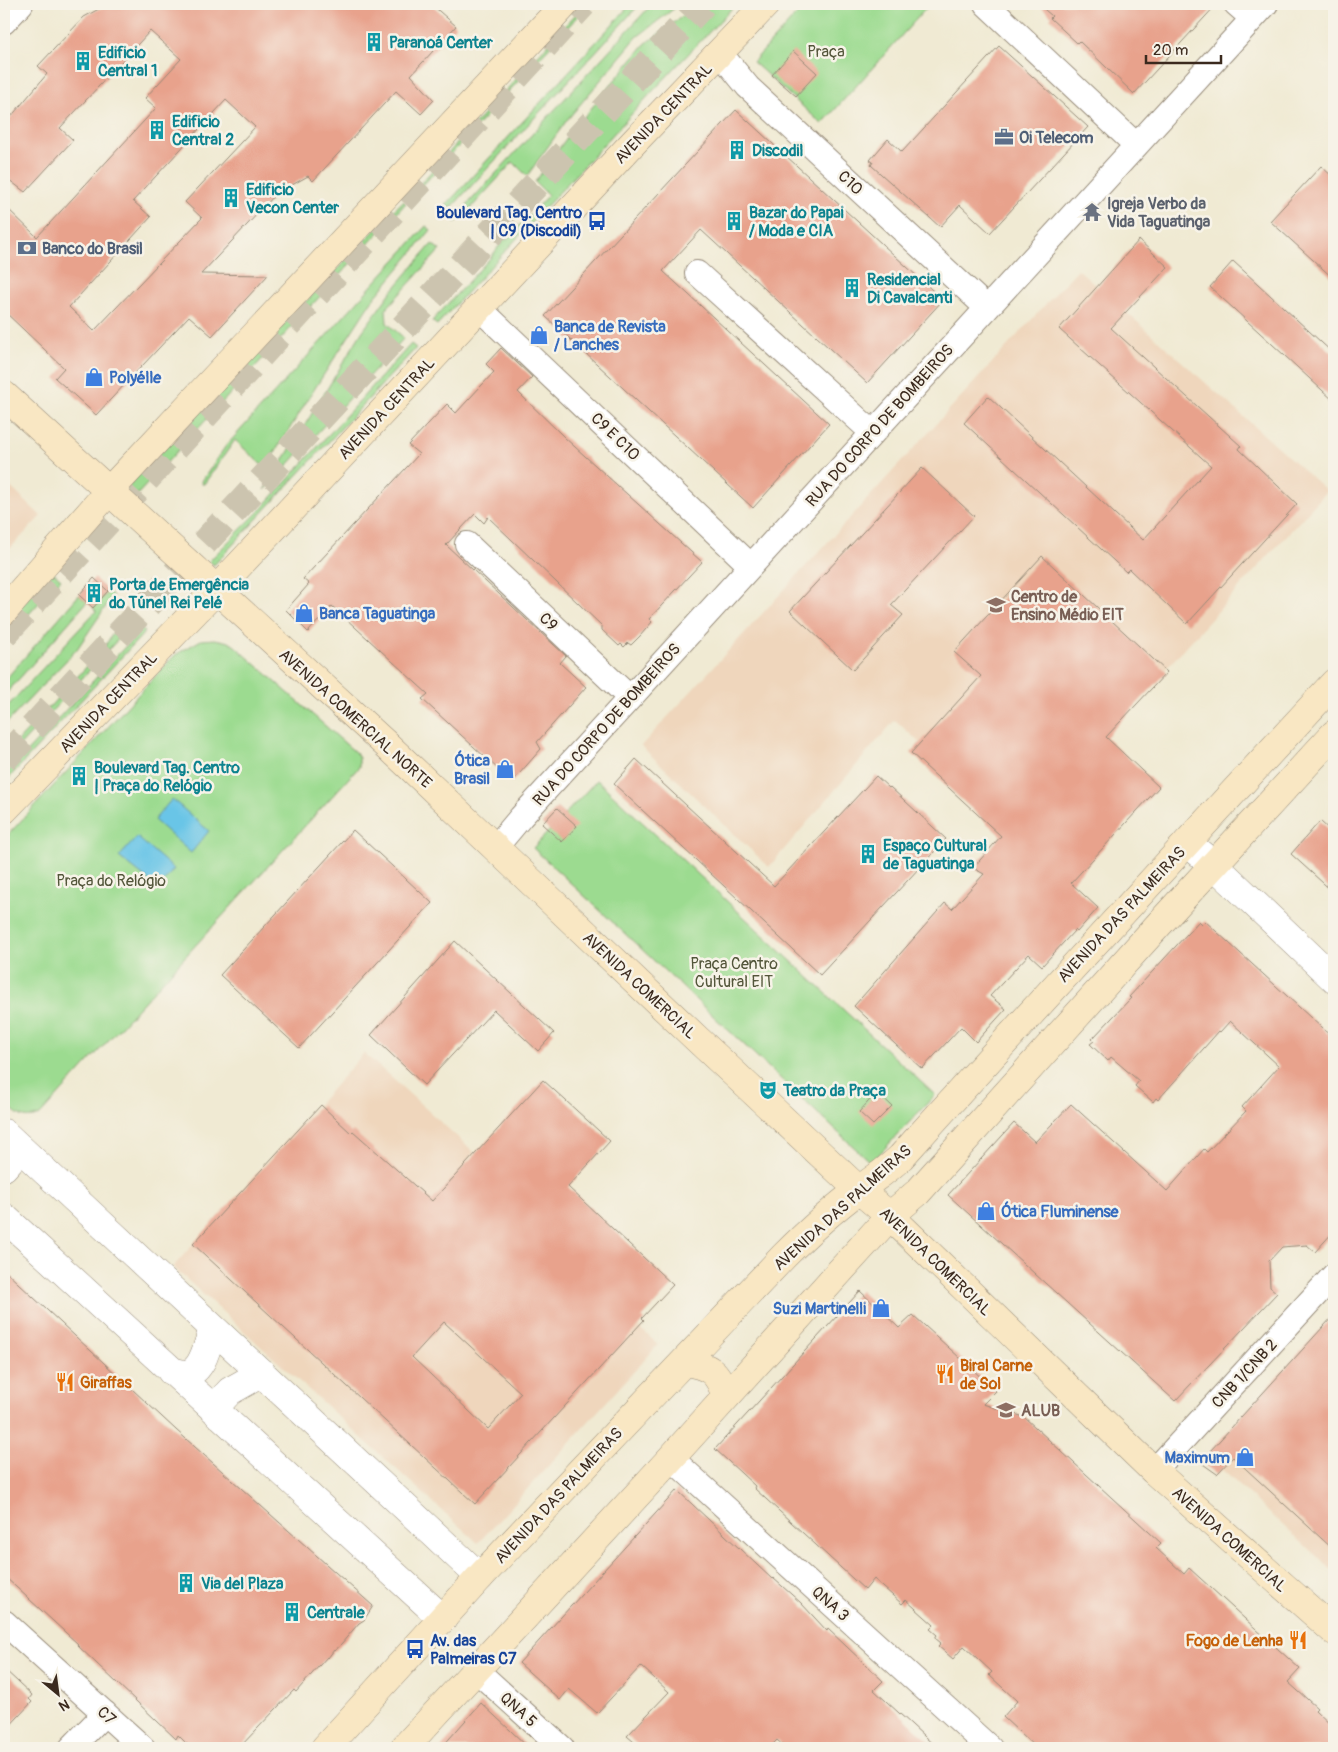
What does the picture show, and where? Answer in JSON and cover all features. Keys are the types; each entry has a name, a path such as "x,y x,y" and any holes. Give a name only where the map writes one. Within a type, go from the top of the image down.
{"main road":[{"path":"4,611 116,497 565,4"},
{"name":"AVENIDA CENTRAL","path":"4,810 208,582 480,308 633,143 766,4"},
{"path":"4,395 208,582"},
{"name":"AVENIDA COMERCIAL NORTE","path":"208,582 389,747 495,848"},
{"name":"AVENIDA DAS PALMEIRAS","path":"325,1748 480,1577 791,1250 859,1190 890,1168 901,1157 1135,898 1188,843 1334,683"},
{"path":"404,1748 671,1458 890,1216 918,1192 1161,922 1334,734"},
{"name":"AVENIDA COMERCIAL","path":"495,848 859,1190 890,1216 1154,1471 1334,1631"},
{"path":"684,1362 702,1365 714,1371 722,1382 726,1397"}],"street":[{"path":"4,22 21,4"},
{"path":"986,4 1136,145"},
{"name":"RUA DO CORPO DE BOMBEIROS","path":"495,848 521,817 1136,145 1251,9"},
{"name":"C10","path":"720,53 748,87 987,308"},
{"path":"697,273 873,433"},
{"name":"C9 E C10","path":"480,308 751,566"},
{"name":"C9","path":"467,544 630,698"},
{"path":"1188,843 1214,865 1334,979"},
{"path":"9,1150 213,1328 480,1577"},
{"path":"4,1217 443,1619"},
{"name":"CNB 1/CNB 2","path":"1154,1471 1334,1275"},
{"path":"171,1371 186,1374 196,1369 203,1361 213,1328"},
{"path":"218,1414 218,1404 230,1391 262,1373"},
{"name":"QNA 3","path":"671,1458 990,1748"},
{"name":"C7","path":"4,1622 143,1748"},
{"name":"QNA 5","path":"476,1670 562,1748"},
{"path":"72,1748 105,1713"}],"shaded area":[{"name":"Centro de Ensino Médio EIT","path":"1078,269 1327,491 1018,832 895,720 769,867 641,746"},
{"path":"4,481 41,516 4,555"},
{"path":"364,1053 474,1152 452,1184 559,1250 658,1345 478,1543 173,1267"},
{"path":"1334,1317 1334,1572 1207,1456"}],"green space":[{"path":"585,4 589,4 421,187 419,185"},
{"path":"631,4 640,4 450,209 446,205"},
{"path":"652,4 680,4 637,37 567,120 527,176 513,162 471,208 474,212 455,222 453,220"},
{"path":"692,4 736,4 437,325 432,321 492,256 504,239 506,240 548,195 535,182 568,136 645,44 688,12"},
{"name":"Praça","path":"806,4 930,4 822,124 753,62"},
{"path":"403,201 406,203 136,496 127,487"},
{"path":"426,226 431,230 371,302 265,468 235,440 204,484 202,484 202,481 225,447"},
{"path":"432,244 440,250 386,309 387,323 404,338 265,490 362,332 391,292"},
{"path":"411,344 416,348 214,565 209,561 262,508"},
{"path":"51,570 61,579 4,641 4,627"},
{"path":"108,591 113,596 77,649 4,726 4,710 96,611 93,608"},
{"path":"79,595 87,602 4,696 4,681"},
{"path":"125,614 134,622 4,763 4,756 103,649"},
{"path":"140,627 145,632 4,783 4,776 137,634"},
{"name":"Praça do Relógio","path":"215,639 229,642 235,646 356,753 359,758 359,767 40,1115 24,1117 12,1110 4,1102 4,839 175,655 201,640"},
{"name":"Praça Centro Cultural EIT","path":"597,780 935,1095 871,1163 533,848"}],"water":[{"path":"172,799 209,831 191,853 154,820"},
{"path":"137,837 174,869 158,888 119,857"}],"building":[{"path":"108,4 431,4 456,26 411,75 434,100 421,114 396,91 313,181 308,176 276,194 201,274 268,275 212,336 189,316 96,415 55,378 64,368 4,311 4,205 37,237 156,108 145,98 181,59 150,31 60,128 73,140 25,192 4,176 4,125 47,74 38,66 84,17","holes":["226,100 255,127 185,202 202,218 94,331 69,307 151,217 133,201"]},
{"path":"1038,4 1217,4 1134,94 1079,41 1077,43 1050,18 1052,16"},
{"name":"Oi Telecom","path":"999,46 1088,127 990,233 960,205 940,227 871,165 873,162 870,160 888,139 902,152"},
{"path":"793,51 817,73 796,96 772,75"},
{"path":"736,110 943,300 867,383 701,230 663,271 829,424 753,508 545,316"},
{"path":"1321,166 1334,178 1334,279 1270,221"},
{"path":"1139,240 1168,267 1111,328 1241,446 1239,449 1297,504 1187,624 1129,569 1126,572 964,423 988,396 1143,540 1211,466 1059,329"},
{"path":"1233,261 1334,354 1334,401 1210,287"},
{"path":"501,348 532,377 518,392 564,437 702,562 649,619 652,622 640,636 631,645 628,643 624,647 621,644 619,646 602,630 602,626 488,517 484,523 475,514 446,545 566,656 560,663 586,687 537,742 541,749 512,782 422,699 428,694 332,606 308,632 286,610 309,584 303,579 419,454 408,445 447,404 456,413 494,372 486,364"},
{"path":"922,468 974,516 891,605 903,615 853,670 790,611"},
{"path":"1042,556 1167,672 1106,737 1159,787 1071,883 1098,908 1077,932 1075,930 1042,966 1029,954 990,996 1006,1009 976,1042 961,1027 922,1069 854,1006 945,903 952,909 984,874 973,868 1001,836 911,753 981,676 954,652"},
{"name":"Porta de Emergência do Túnel Rei Pelé","path":"94,578 108,591 93,608 79,595"},
{"path":"636,759 774,886 876,776 946,839 820,975 614,784"},
{"path":"557,808 577,826 562,842 542,824"},
{"path":"1320,821 1334,834 1334,893 1291,854"},
{"path":"353,830 432,903 299,1048 220,975"},
{"path":"1199,921 1202,924 1205,921 1334,1039 1334,1231 1315,1252 1307,1245 1282,1247 1269,1261 1270,1287 1277,1293 1175,1401 948,1195 1014,1123 1035,1142 1071,1104 1167,1191 1204,1149 1207,1152 1246,1111 1242,1107 1279,1066 1230,1021 1158,1100 1156,1098 1153,1102 1135,1086 1139,1081 1111,1057 1108,1061 1090,1044 1094,1041 1092,1039 1131,998 1129,997"},
{"path":"455,941 554,1033 538,1051 494,1010 424,1085 371,1035"},
{"path":"543,1080 610,1141 568,1187 673,1285 642,1318 644,1320 475,1504 193,1244 321,1105 351,1133 353,1131 432,1201","holes":["444,1322 521,1393 488,1429 412,1357"]},
{"path":"877,1092 892,1106 873,1125 859,1112"},
{"path":"4,1270 176,1430 373,1606 364,1620 359,1623 335,1651 327,1657 296,1692 294,1690 239,1748 191,1748 178,1735 176,1739 78,1644 4,1576"},
{"path":"860,1291 899,1328 913,1315 996,1391 983,1404 1024,1417 1161,1543 1156,1548 1184,1574 1189,1568 1300,1669 1288,1682 1317,1708 1315,1710 1334,1728 1334,1748 1036,1748 1003,1717 1017,1701 989,1675 992,1672 964,1646 953,1659 938,1646 941,1643 935,1638 937,1635 930,1629 934,1625 906,1600 902,1604 874,1579 865,1590 754,1488 755,1486 715,1449"},
{"path":"1334,1315 1334,1550 1233,1457 1217,1474 1200,1462"},
{"path":"677,1490 883,1681 874,1690 937,1748 786,1748 777,1740 769,1748 641,1748 627,1736 669,1692 641,1666 597,1713 569,1689 560,1700 519,1663"},
{"path":"4,1669 32,1695 29,1699 32,1702 4,1732"},
{"path":"481,1703 510,1730 529,1748 441,1748"}],"tunnel":[{"path":"4,634 583,4"},
{"path":"4,759 703,4"}],"place":[{"name":"Paranoá Center","path":"374,42"},
{"name":"Edificio Central 1","path":"83,61"},
{"name":"Edificio Central 2","path":"157,130"},
{"name":"Oi Telecom","path":"1004,137"},
{"name":"Discodil","path":"737,150"},
{"name":"Edificio Vecon Center","path":"231,198"},
{"name":"Igreja Verbo da Vida Taguatinga","path":"1092,212"},
{"name":"Boulevard Tag. Centro | C9 (Discodil)","path":"597,221"},
{"name":"Bazar do Papai / Moda e CIA","path":"734,221"},
{"name":"Banco do Brasil","path":"27,248"},
{"name":"Residencial Di Cavalcanti","path":"852,288"},
{"name":"Banca de Revista / Lanches","path":"539,335"},
{"name":"Polyélle","path":"94,377"},
{"name":"Porta de Emergência do Túnel Rei Pelé","path":"94,593"},
{"name":"Centro de Ensino Médio EIT","path":"996,605"},
{"name":"Banca Taguatinga","path":"304,613"},
{"name":"Ótica Brasil","path":"505,769"},
{"name":"Boulevard Tag. Centro | Praça do Relógio","path":"79,776"},
{"name":"Espaço Cultural de Taguatinga","path":"868,854"},
{"name":"Teatro da Praça","path":"768,1090"},
{"name":"Ótica Fluminense","path":"986,1211"},
{"name":"Suzi Martinelli","path":"881,1308"},
{"name":"Biral Carne de Sol","path":"945,1374"},
{"name":"Giraffas","path":"65,1382"},
{"name":"ALUB","path":"1006,1410"},
{"name":"Maximum","path":"1245,1457"},
{"name":"Via del Plaza","path":"186,1583"},
{"name":"Centrale","path":"292,1612"},
{"name":"Fogo de Lenha","path":"1298,1640"},
{"name":"Av. das Palmeiras C7","path":"415,1649"}]}
